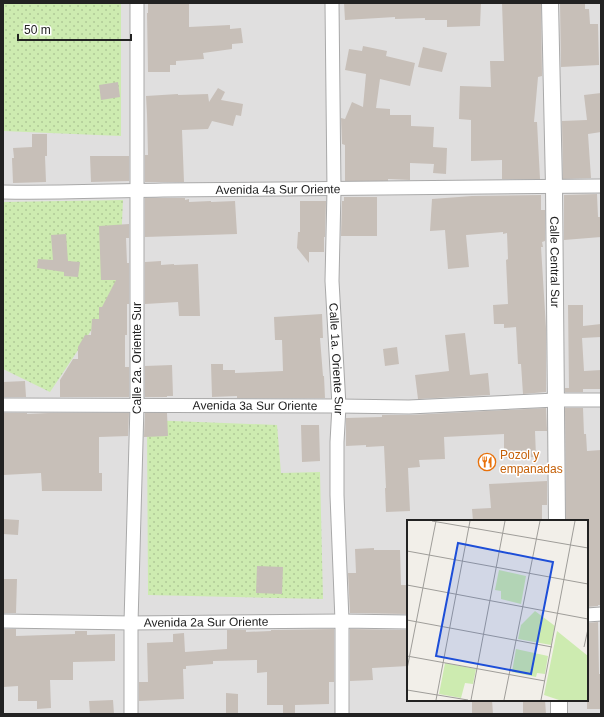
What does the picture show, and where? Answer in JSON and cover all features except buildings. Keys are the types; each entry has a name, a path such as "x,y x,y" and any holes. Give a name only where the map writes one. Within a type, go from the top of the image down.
{"street":[{"name":"Calle 2a. Oriente Sur","path":"131,714 131,623 138,405 137,3"},
{"name":"Calle 1a. Oriente Sur","path":"332,3 334,190 332,281 339,406 337,472 342,621 342,714"},
{"name":"Calle Central Sur","path":"550,3 558,520"},
{"name":"Avenida 4a Sur Oriente","path":"3,192 42,193 137,190 334,190 601,186"},
{"name":"Avenida 3a Sur Oriente","path":"3,405 409,407 556,400 601,400"},
{"path":"588,614 601,614"},
{"name":"Avenida 2a Sur Oriente","path":"3,621 131,623 342,621 407,622"},
{"path":"559,701 559,714"}],"shaded area":[{"path":"3,3 601,3 601,714 3,714"}],"green space":[{"path":"3,3 121,3 121,136 3,131"},
{"path":"123,200 119,289 50,392 3,369 3,202"},
{"path":"147,420 277,425 281,473 320,472 323,599 148,595"}],"place":[{"name":"Pozol y empanadas","path":"487,462"}]}
